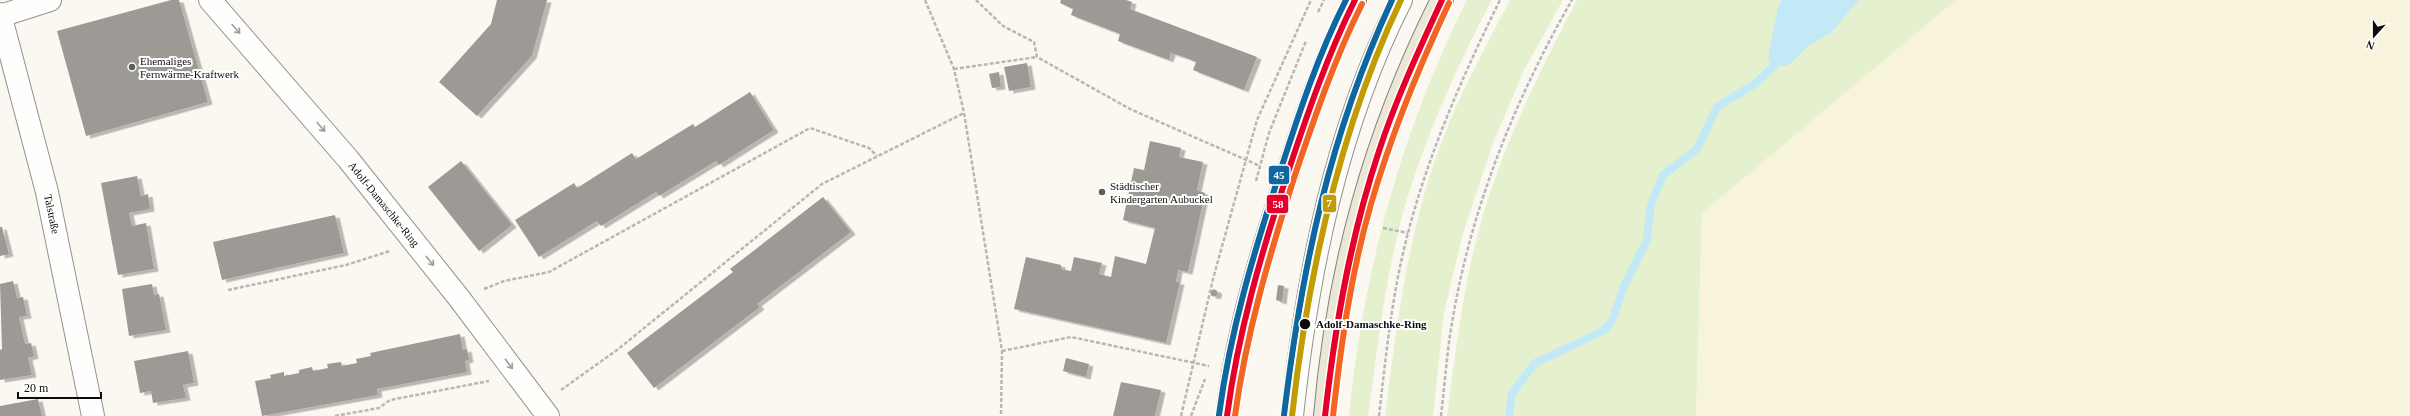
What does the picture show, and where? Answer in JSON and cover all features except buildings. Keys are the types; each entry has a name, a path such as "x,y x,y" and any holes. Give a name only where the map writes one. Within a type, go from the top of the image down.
{"main road":[{"path":"1324,416 1334,335 1356,220 1376,155 1397,98 1442,0"},
{"path":"1227,416 1243,323 1277,206 1307,114 1349,1"}],"street":[{"path":"0,15 50,0"},
{"name":"Adolf-Damaschke-Ring","path":"210,0 348,159 459,298 544,410"},
{"path":"1292,416 1309,292 1341,152 1362,90 1401,0"},
{"name":"Talstraße","path":"0,15 47,192 93,416"}],"path":[{"path":"925,0 954,69 964,113 1002,352 1001,416"},
{"path":"976,0 1003,26 1034,42 1037,57"},
{"path":"1181,416 1195,364 1213,279 1257,120 1311,0"},
{"path":"1379,416 1393,303 1408,234 1436,143 1481,39 1500,0"},
{"path":"1441,416 1453,316 1471,238 1486,191 1510,126 1556,28 1572,0"},
{"path":"954,69 1037,57 1130,109 1260,166"},
{"path":"544,410 822,184 964,113"},
{"path":"459,298 504,281 549,272 810,128 869,148 877,156"},
{"path":"1376,226 1408,234"},
{"path":"228,290 346,265 415,242"},
{"path":"1002,352 1071,337 1210,366"},
{"path":"335,416 380,408 390,400 517,376"}],"shaded area":[{"path":"1956,0 2410,0 2410,416 1696,416 1702,213"}],"green space":[{"path":"1467,0 1492,0 1452,81 1428,139 1408,196 1394,248 1381,320 1368,416 1349,416 1355,362 1364,308 1375,255 1389,202 1423,99"},
{"path":"1510,0 1563,0 1524,70 1493,143 1463,233 1444,313 1433,416 1385,416 1399,312 1420,208 1449,123"},
{"path":"1577,0 1781,0 1778,7 1788,65 1807,47 1832,32 1859,0 1956,0 1702,213 1696,416 1447,416 1465,292 1475,243 1482,219 1501,163 1524,107 1536,80"}],"water":[{"path":"1781,0 1859,0 1832,32 1807,47 1788,66 1775,66 1769,63 1768,58 1778,7"}],"waterway":[{"path":"1509,416 1512,393 1535,363 1603,331 1612,321 1624,286 1647,240 1651,204 1663,175 1697,149 1717,107 1756,83 1782,58"}],"transit line":[{"name":"45","path":"1219,415 1236,322 1261,232 1310,84 1346,0"},
{"name":"58","path":"1227,416 1237,354 1251,294 1268,234 1318,86 1335,43 1355,0"},
{"name":"45","path":"1284,415 1291,360 1309,255 1321,203 1351,101 1370,51 1392,0"},
{"name":"7","path":"1292,416 1307,309 1329,204 1343,151 1360,100 1379,49 1401,0"},
{"name":"58","path":"1325,416 1339,316 1360,216 1379,151 1393,112 1442,0"},
{"name":"7","path":"1333,416 1352,282 1371,204 1387,153 1406,102 1449,3"},
{"name":"7","path":"1235,416 1245,355 1259,296 1294,178 1325,90 1342,47 1362,4"}],"place":[{"name":"Ehemaliges Fernwärme-Kraftwerk","path":"132,67"},
{"name":"Städtischer Kindergarten Aubuckel","path":"1102,192"},
{"name":"Adolf-Damaschke-Ring","path":"1305,324"}]}
